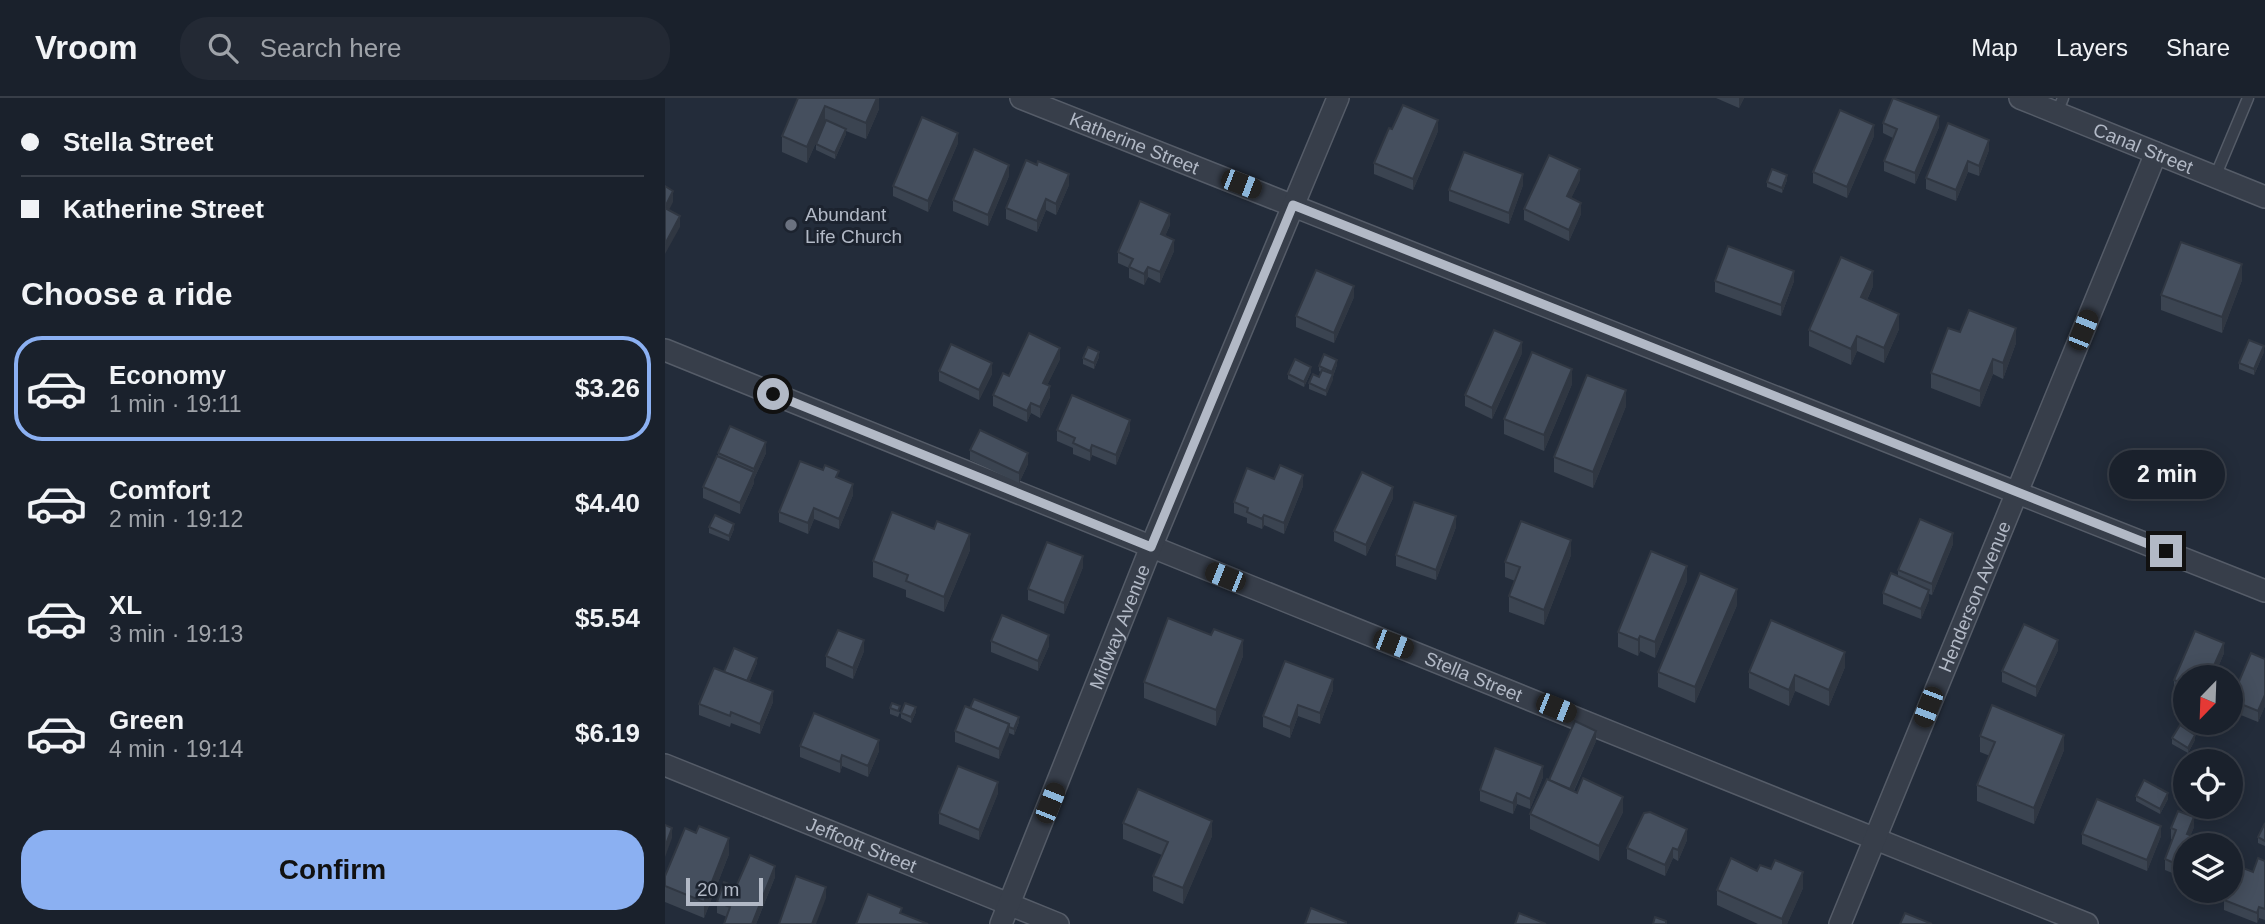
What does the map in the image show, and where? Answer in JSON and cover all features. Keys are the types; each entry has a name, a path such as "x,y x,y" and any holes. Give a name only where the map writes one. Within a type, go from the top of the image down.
{"street":[{"name":"Katherine Street","path":"1021,98 2265,591"},
{"name":"Midway Avenue","path":"1005,915 1151,547 1338,98"},
{"name":"Canal Street","path":"2020,98 2060,105 2156,153 2265,197"},
{"name":"Henderson Avenue","path":"1840,924 2156,153"},
{"name":"Stella Street","path":"665,350 2087,924"},
{"name":"Jeffcott Street","path":"665,765 1005,915 1058,924"}],"lane":[{"path":"2215,177 2248,98"}],"building":[{"path":"798,98 877,98 866,123 825,106 807,147 782,136"},
{"path":"1893,98 1939,116 1915,173 1884,161 1897,129 1883,123"},
{"path":"1403,105 1438,120 1413,179 1374,163 1389,128 1392,129"},
{"path":"1840,110 1874,125 1847,187 1813,172"},
{"path":"922,117 958,133 928,201 893,186"},
{"path":"826,120 846,129 835,153 816,144"},
{"path":"1948,123 1989,140 1979,166 1968,161 1956,190 1926,178"},
{"path":"974,149 1009,165 988,215 953,200"},
{"path":"1464,152 1523,174 1509,213 1449,190"},
{"path":"1549,155 1580,169 1567,196 1581,203 1569,230 1524,209"},
{"path":"1026,160 1037,165 1038,161 1069,174 1056,204 1046,199 1037,221 1006,208"},
{"path":"1772,169 1787,175 1782,188 1767,182"},
{"path":"665,186 673,191 665,207"},
{"path":"1140,201 1170,214 1161,234 1174,240 1160,272 1148,267 1144,274 1129,267 1133,259 1118,252"},
{"path":"665,208 680,216 665,244"},
{"path":"2181,242 2242,264 2222,317 2161,295"},
{"path":"1728,246 1794,271 1781,305 1715,281"},
{"path":"1841,257 1873,271 1861,297 1899,314 1884,348 1857,336 1851,349 1809,330"},
{"path":"1316,270 1354,286 1334,333 1296,316"},
{"path":"1969,310 2016,328 2003,363 1993,359 1980,391 1931,373 1948,328 1960,332"},
{"path":"1494,330 1522,342 1492,408 1465,395"},
{"path":"1029,333 1060,348 1043,383 1050,386 1040,407 1031,403 1027,411 993,395 1003,373 1009,376"},
{"path":"2249,340 2264,346 2254,369 2239,363"},
{"path":"951,344 992,363 979,390 939,371"},
{"path":"1088,347 1099,352 1094,363 1083,358"},
{"path":"1532,352 1572,369 1544,435 1504,419"},
{"path":"1324,354 1337,360 1332,372 1319,366"},
{"path":"1295,359 1311,367 1304,382 1288,374"},
{"path":"1322,370 1333,374 1326,391 1309,383 1313,374 1319,377"},
{"path":"1587,375 1626,390 1593,472 1554,457"},
{"path":"1072,395 1130,420 1116,455 1092,445 1090,451 1073,443 1075,438 1057,430"},
{"path":"730,426 766,442 754,469 718,453"},
{"path":"980,430 1028,453 1019,473 970,450"},
{"path":"717,456 754,472 740,503 703,487"},
{"path":"800,461 823,470 825,465 839,471 836,477 853,484 839,519 814,508 808,523 779,512"},
{"path":"1280,465 1303,475 1284,523 1264,515 1262,519 1247,512 1248,508 1234,502 1247,468 1274,479"},
{"path":"1362,472 1393,487 1366,545 1334,531"},
{"path":"1414,502 1456,516 1436,570 1396,555"},
{"path":"892,512 934,529 937,521 970,534 944,597 906,581 908,575 873,561"},
{"path":"715,515 734,524 729,536 709,527"},
{"path":"1920,519 1953,533 1932,584 1898,570"},
{"path":"1521,521 1571,540 1544,610 1509,596 1520,567 1505,562"},
{"path":"1047,542 1083,556 1064,603 1028,589"},
{"path":"1651,551 1687,566 1655,642 1640,636 1638,640 1618,632"},
{"path":"1700,573 1737,589 1695,687 1658,672"},
{"path":"1891,573 1929,590 1921,609 1883,593"},
{"path":"1002,615 1049,635 1038,661 991,641"},
{"path":"1168,618 1211,635 1214,629 1243,640 1216,710 1144,682"},
{"path":"1771,620 1845,652 1829,690 1795,675 1789,690 1749,672"},
{"path":"2024,624 2058,640 2036,687 2002,671"},
{"path":"838,630 864,640 853,668 826,656"},
{"path":"2195,631 2224,643 2214,665 2180,665"},
{"path":"734,648 757,658 747,681 724,672"},
{"path":"2251,653 2265,659 2265,695 2258,711 2243,705 2243,672"},
{"path":"1285,661 1333,679 1320,713 1298,705 1290,727 1263,716"},
{"path":"714,668 773,691 760,724 731,712 730,716 699,704"},
{"path":"974,699 1019,717 1014,729 1009,727 1009,724 970,708"},
{"path":"892,703 900,706 898,711 890,708"},
{"path":"905,703 916,707 911,717 901,713"},
{"path":"1992,705 2064,735 2034,808 1977,785 1995,742 1980,736"},
{"path":"965,706 1009,724 999,749 955,731"},
{"path":"814,713 879,740 868,766 842,755 840,762 800,746"},
{"path":"1575,721 1596,731 1570,789 1549,780"},
{"path":"2174,735 2195,735 2188,748 2172,738"},
{"path":"1495,748 1543,766 1530,799 1517,793 1513,803 1480,790"},
{"path":"958,766 998,782 979,830 939,813"},
{"path":"1583,778 1623,797 1599,846 1530,814 1547,779 1577,793"},
{"path":"2144,780 2168,793 2160,809 2136,796"},
{"path":"1138,789 1212,821 1183,888 1153,876 1168,842 1123,823"},
{"path":"2097,799 2161,826 2147,860 2082,834"},
{"path":"1650,812 1687,829 1678,850 1673,848 1665,865 1627,848 1644,813"},
{"path":"2175,819 2193,819 2187,833 2175,833 2176,830 2171,828"},
{"path":"2265,823 2265,841 2258,837"},
{"path":"665,825 672,828 665,847"},
{"path":"699,826 729,838 704,902 665,886 665,876 685,828 696,833"},
{"path":"2173,838 2173,863 2165,859"},
{"path":"750,855 775,866 752,924 724,924 730,907 717,902 724,882 736,887"},
{"path":"1731,858 1757,871 1760,865 1771,869 1775,860 1803,872 1782,919 1717,890"},
{"path":"2258,858 2265,861 2265,909 2259,907 2257,913 2232,903 2243,903 2243,868 2253,872"},
{"path":"796,876 826,887 812,924 779,924"},
{"path":"868,894 902,908 900,913 928,924 856,924"},
{"path":"1311,908 1346,922 1346,924 1305,924"},
{"path":"1519,913 1546,924 1515,924"},
{"path":"1905,913 1932,924 1900,924"},
{"path":"1655,917 1666,921 1666,924 1653,924"}],"place":[{"name":"Abundant Life Church","path":"791,225"}],"route":[{"path":"773,394 1151,547 1293,205 2166,551"}]}
